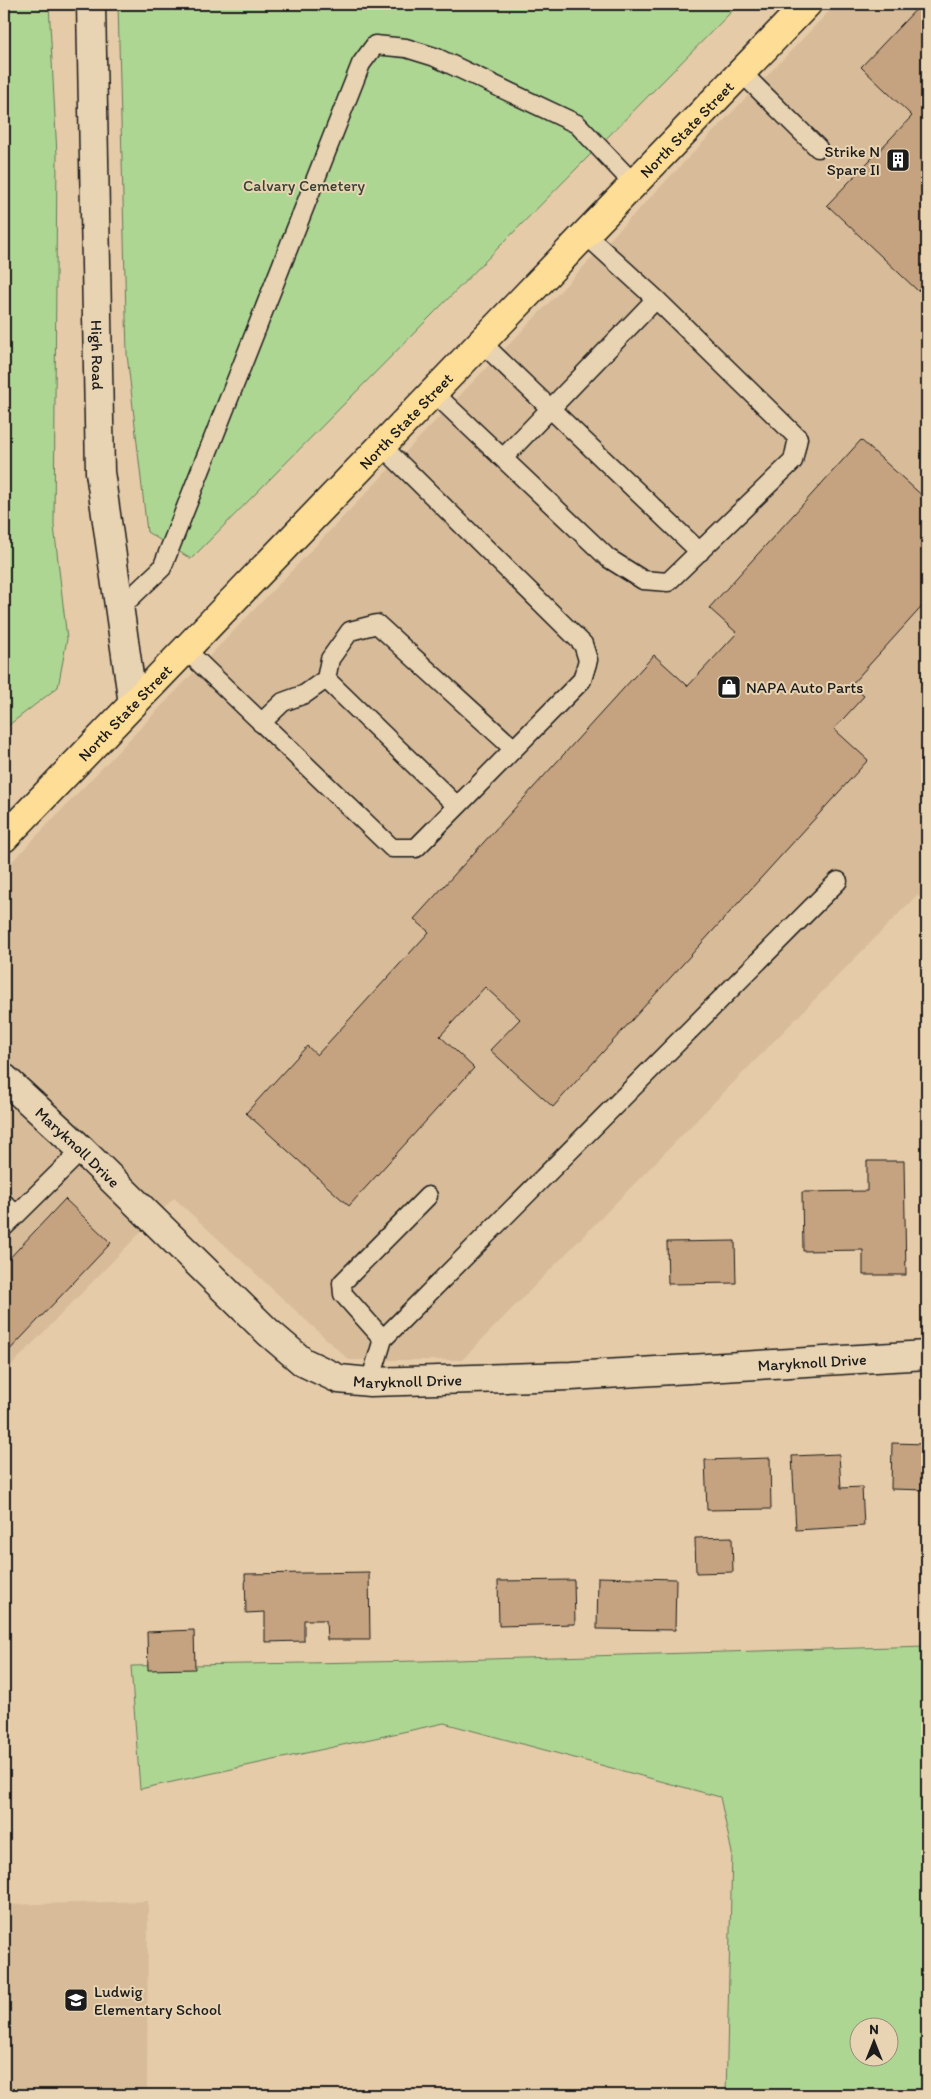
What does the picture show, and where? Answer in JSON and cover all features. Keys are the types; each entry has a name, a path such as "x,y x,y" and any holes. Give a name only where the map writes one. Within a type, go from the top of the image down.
{"main road":[{"name":"North State Street","path":"4,838 807,4"}],"street":[{"name":"High Road","path":"91,4 100,472 133,704"},
{"name":"Maryknoll Drive","path":"4,1078 82,1150 268,1332 303,1362 339,1378 370,1382 571,1376 927,1355"}],"lane":[{"path":"119,609 162,568 361,64 375,46 406,48 435,57 577,124 633,184"},
{"path":"741,72 818,148"},
{"path":"434,393 504,457 608,558 643,580 668,582 793,461 798,438 656,299 585,234"},
{"path":"504,457 656,299"},
{"path":"482,343 700,552"},
{"path":"186,650 392,848 416,848 582,680 588,660 584,644 382,446"},
{"path":"261,724 283,702 305,694 326,679 330,659 350,631 377,624 514,749"},
{"path":"326,679 457,806"},
{"path":"370,1382 383,1339 838,881"},
{"path":"8,1215 82,1150"},
{"path":"383,1339 343,1294 342,1283 428,1196"}],"shaded area":[{"path":"836,4 927,4 927,904 917,895 462,1360 349,1360 174,1198 4,1373 4,870"},
{"name":"Ludwig Elementary School","path":"148,1901 147,2095 4,2095 4,1905"}],"green space":[{"path":"4,4 49,4 57,155 54,526 67,639 58,687 5,728"},
{"name":"Calvary Cemetery","path":"118,4 739,4 191,559 147,532 127,354"},
{"path":"927,1646 927,2095 726,2095 732,1853 720,1797 444,1723 140,1789 131,1666 422,1661"}],"building":[{"name":"Strike N Spare II","path":"921,4 927,4 927,282 918,291 827,205 912,116 861,67"},
{"path":"861,440 927,500 927,601 851,685 864,696 834,729 868,760 553,1107 490,1050 520,1019 485,987 440,1036 474,1068 349,1206 246,1113 307,1046 317,1055 429,932 414,919 654,655 688,686 737,633 709,608"},
{"path":"867,1161 904,1161 906,1275 863,1275 863,1250 803,1251 802,1192 867,1191"},
{"path":"65,1199 111,1243 4,1356 4,1264"},
{"path":"735,1241 736,1283 668,1284 667,1242"},
{"path":"892,1443 927,1444 927,1490 891,1489"},
{"path":"839,1454 841,1488 862,1487 864,1526 796,1530 792,1456"},
{"path":"770,1458 771,1509 707,1510 705,1460"},
{"path":"732,1537 733,1572 696,1573 695,1538"},
{"path":"369,1572 370,1640 327,1640 326,1620 304,1620 304,1641 265,1642 265,1612 246,1613 245,1574"},
{"path":"598,1577 676,1579 675,1630 597,1629"},
{"path":"574,1580 575,1624 499,1626 498,1581"},
{"path":"194,1630 195,1669 148,1670 147,1632"}],"place":[{"name":"Strike N Spare II","path":"898,160"},
{"name":"NAPA Auto Parts","path":"729,687"},
{"name":"Ludwig Elementary School","path":"76,2000"}]}
